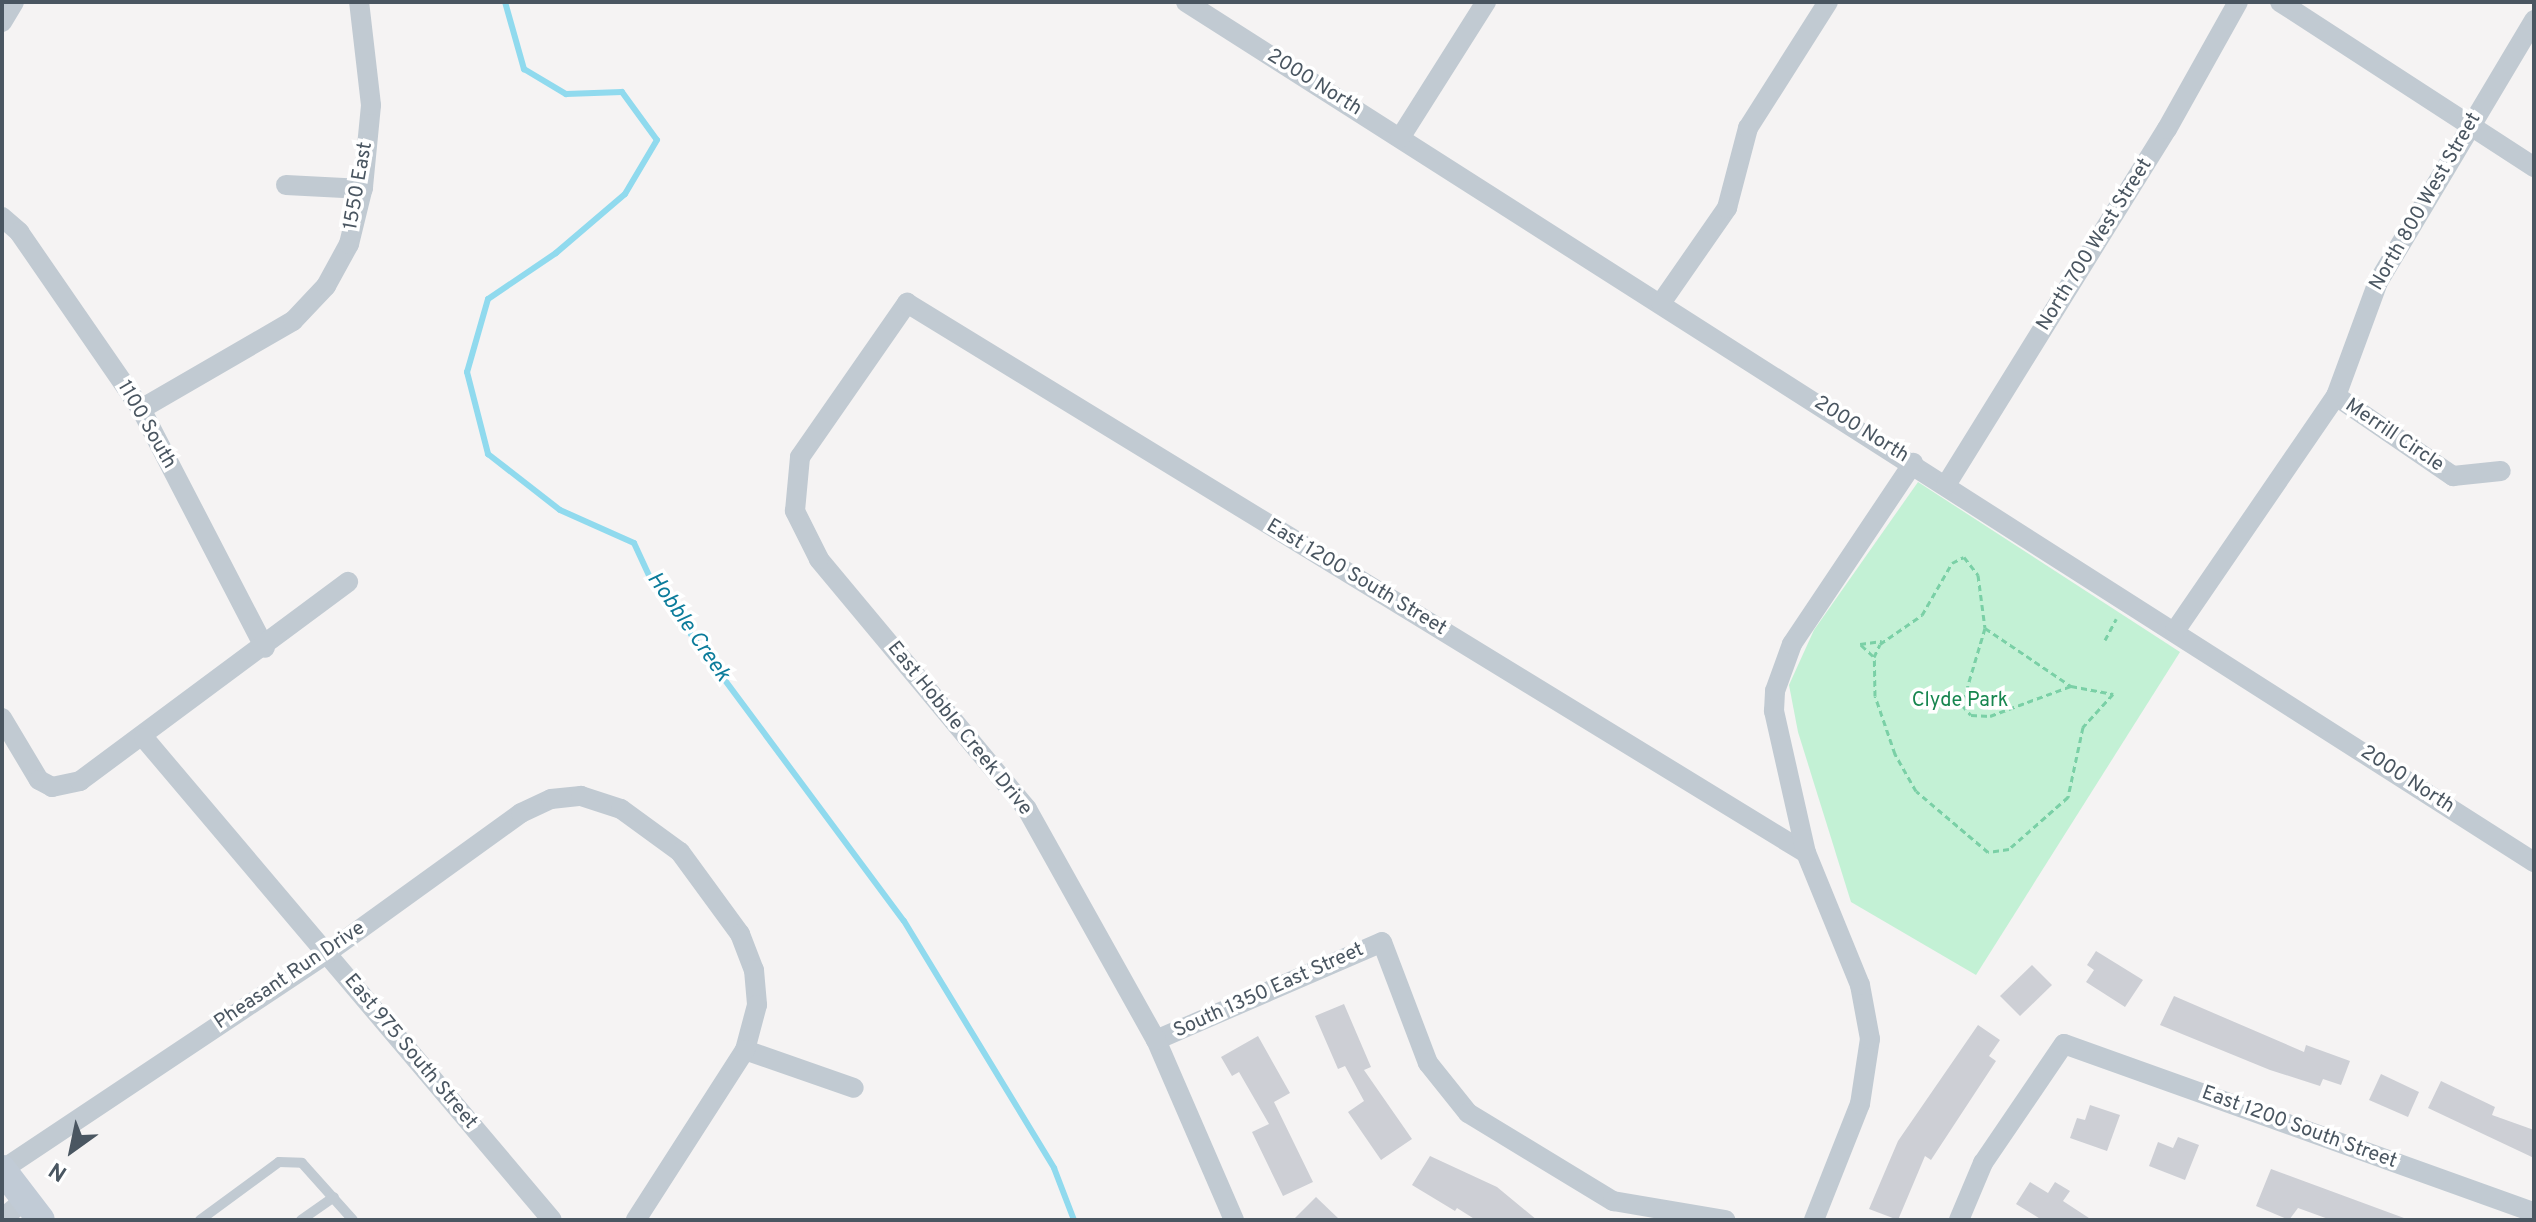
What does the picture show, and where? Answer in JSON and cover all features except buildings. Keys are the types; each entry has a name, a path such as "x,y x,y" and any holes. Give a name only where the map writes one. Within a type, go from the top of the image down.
{"street":[{"path":"2,22 14,2"},
{"name":"1550 East","path":"141,409 293,321 326,286 349,244 363,189 371,105 359,2"},
{"name":"2000 North","path":"1186,2 2534,862"},
{"path":"1400,138 1486,2"},
{"path":"1661,303 1727,208 1748,128 1828,2"},
{"name":"North 700 West Street","path":"1946,485 2167,129 2238,2"},
{"path":"2280,2 2534,167"},
{"name":"North 800 West Street","path":"2175,631 2336,396 2378,282 2534,20"},
{"path":"286,185 363,189"},
{"name":"1100 South","path":"2,217 19,232 141,409 265,648"},
{"name":"East 1200 South Street","path":"907,303 1806,853"},
{"name":"East Hobble Creek Drive","path":"907,303 800,457 795,511 819,559 1027,809 1156,1040 1234,1220"},
{"name":"Merrill Circle","path":"2336,396 2453,476 2501,471"},
{"path":"1814,1220 1860,1104 1870,1039 1860,985 1806,853 1774,711 1781,669 1798,634 1913,463"},
{"path":"2,718 39,780 52,787 80,781 144,738 348,582"},
{"name":"East 975 South Street","path":"144,738 552,1220"},
{"name":"Pheasant Run Drive","path":"2,1169 327,953 521,813 551,799 581,796 649,825 680,852 740,934 754,970 757,1005 745,1050"},
{"name":"South 1350 East Street","path":"1156,1040 1382,942 1428,1063 1468,1113 1613,1201 1725,1220"},
{"name":"East 1200 South Street","path":"1959,1220 1983,1163 2064,1044 2534,1212"},
{"path":"636,1220 745,1050 854,1088"},
{"path":"2,1169 33,1210 2,1219"}],"lane":[{"path":"200,1220 279,1162 302,1163 353,1220"},
{"path":"301,1220 334,1197"}],"path":[{"path":"1985,628 2071,686 2113,694 2083,727 2068,797 2009,849 1988,852 1926,802 1907,777 1875,696 1874,657 1885,640 1922,615 1952,563 1964,557 1978,575 1985,628 1962,705 1971,715 1990,716 2071,686"},
{"path":"2105,640 2116,619"},
{"path":"1874,657 1860,644 1885,640"}],"green space":[{"name":"Clyde Park","path":"1918,482 2180,652 1976,975 1851,902 1798,732 1789,685 1814,630"}],"waterway":[{"name":"Hobble Creek","path":"505,2 524,69 566,94 622,92 657,140 625,194 556,253 488,299 467,372 488,454 560,510 634,543 652,582 904,921 1054,1168 1074,1220"}]}
